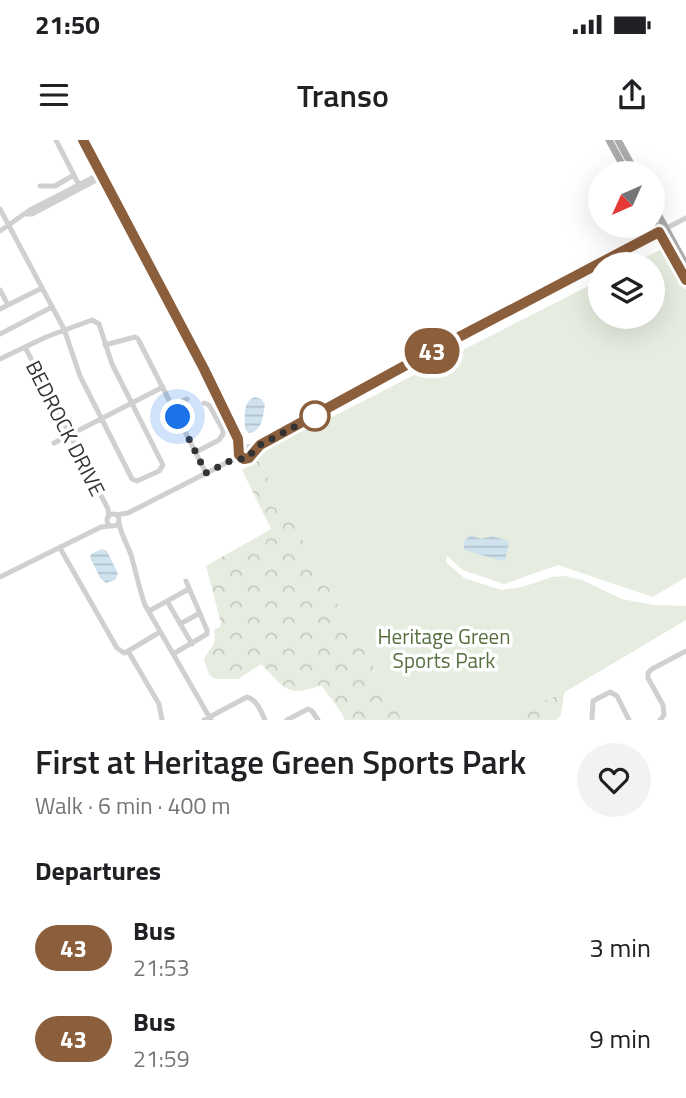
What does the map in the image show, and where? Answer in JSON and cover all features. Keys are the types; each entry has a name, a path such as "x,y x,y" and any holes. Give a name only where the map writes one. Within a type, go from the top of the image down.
{"main road":[{"path":"610,140 621,161"},
{"path":"618,140 629,161"},
{"path":"665,235 686,265"},
{"path":"665,237 686,279"}],"street":[{"path":"56,140 80,186"},
{"path":"83,140 204,369 247,458 260,445"},
{"path":"40,186 55,186 74,175"},
{"path":"0,231 101,175"},
{"path":"0,209 64,329 80,376 132,479 137,481 159,471 163,465 112,364 97,321 92,320 64,329 0,359"},
{"path":"665,229 686,218"},
{"path":"0,578 230,461 243,451 260,445 649,238"},
{"path":"0,309 42,288"},
{"path":"0,290 8,305"},
{"path":"0,334 52,307"},
{"path":"106,345 135,337 138,339 206,473"},
{"name":"BEDROCK DRIVE","path":"25,346 129,548 142,597 208,719"},
{"path":"54,443 163,387"},
{"path":"173,406 187,399"},
{"path":"196,452 223,435 223,430 209,405 204,403"},
{"path":"60,548 117,649 124,653 160,632"},
{"path":"173,654 207,634 186,581"},
{"path":"149,611 189,589"},
{"path":"167,601 192,644"},
{"path":"180,624 200,612"},
{"path":"128,651 159,704 162,720"},
{"path":"660,720 664,709 648,673 686,651"},
{"path":"592,720 593,701 611,692 617,696 629,720"},
{"path":"208,719 247,697 256,703 265,720"},
{"path":"287,720 310,709 318,720"}],"green space":[{"name":"Heritage Green Sports Park","path":"665,254 686,290 686,577 653,597 558,565 504,584 463,570 447,556 446,562 464,578 501,590 566,576 582,580 622,599 654,605 686,606 686,620 570,689 504,720 402,720 337,604 333,591 326,585 258,460 257,452 334,416 588,286 588,329 665,329"},
{"path":"258,460 326,584 333,591 337,604 402,720 344,720 321,685 293,691 281,684 261,664 238,679 218,679 209,674 204,660 214,644 214,630 220,627 221,623 206,566 271,529 242,470"},
{"path":"570,689 564,693 561,715 556,720 504,720"}],"water":[{"path":"255,397 265,404 264,413 260,426 249,433 245,429 245,410 248,402"},
{"path":"470,535 481,539 492,536 508,541 505,560 464,550 464,542"},
{"path":"102,549 107,551 118,574 115,580 106,583 100,578 90,557"}],"bus line":[{"name":"43","path":"83,140 204,369 238,439 239,455 244,459 249,458 260,445 419,358 659,232 686,280"}],"route":[{"path":"178,417 206,473 230,461 247,458 260,445 315,416"}]}
